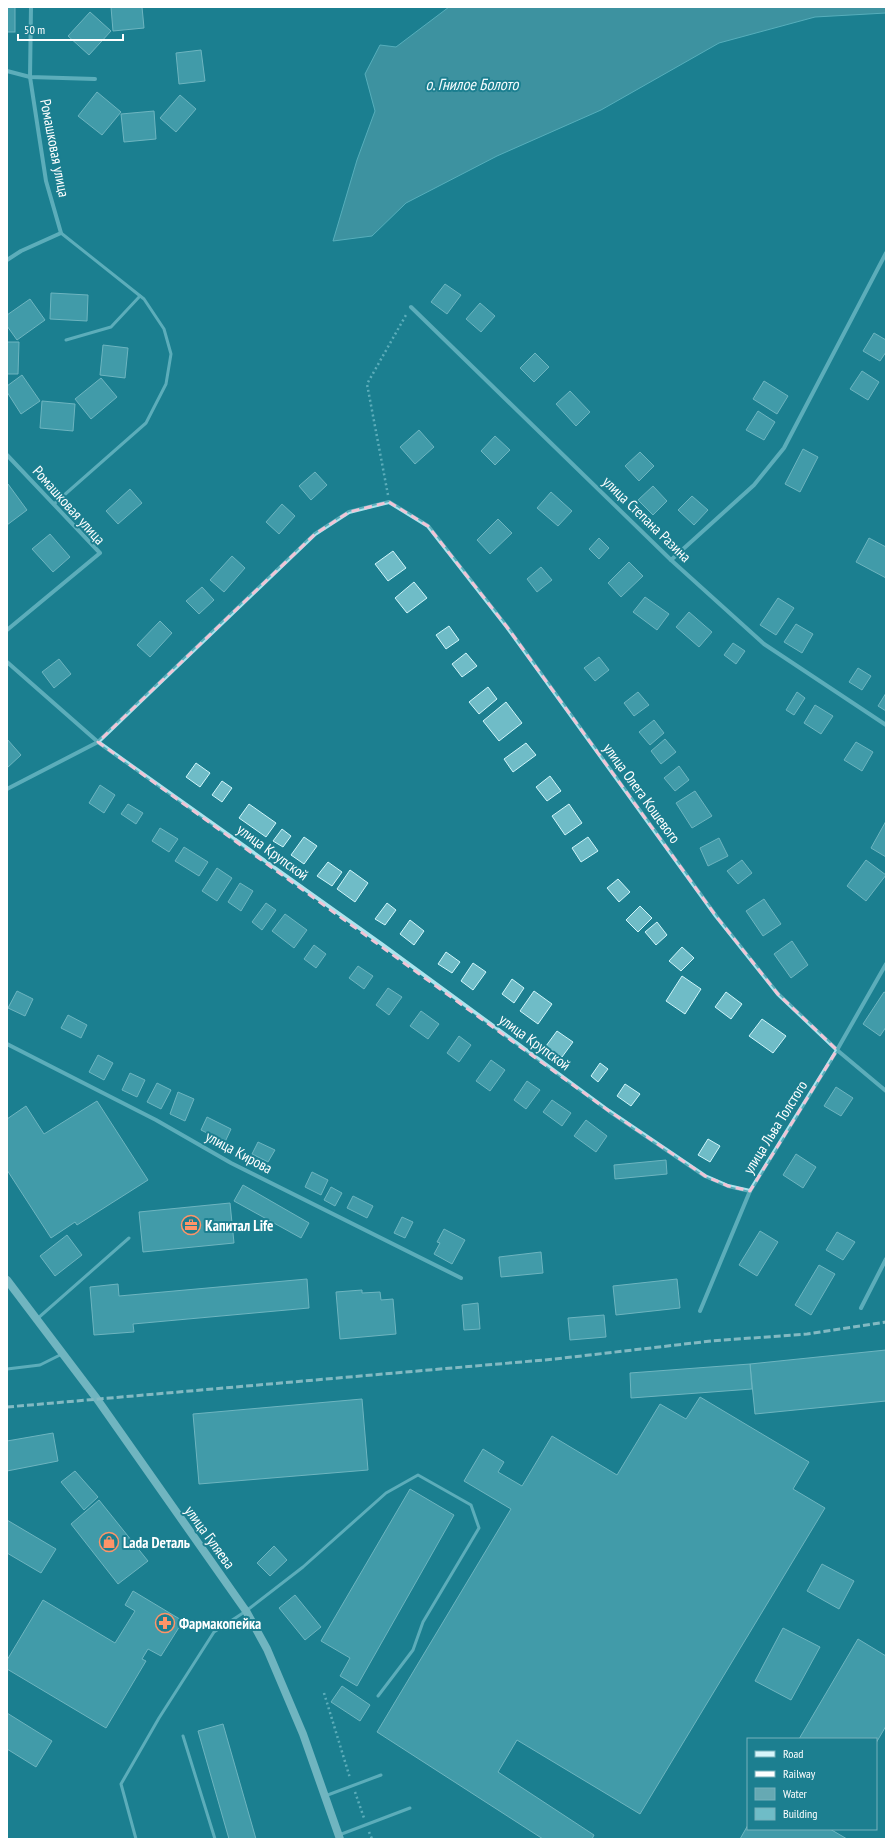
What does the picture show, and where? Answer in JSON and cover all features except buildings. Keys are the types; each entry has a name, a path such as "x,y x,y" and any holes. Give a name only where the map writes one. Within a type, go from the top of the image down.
{"main road":[{"name":"улица Гуляева","path":"7,1280 97,1399 246,1611 267,1649 303,1734 340,1837"}],"street":[{"name":"Ромашковая улица","path":"31,7 30,78 46,181 61,233"},
{"path":"7,71 30,78 95,79"},
{"path":"7,260 21,251 61,233"},
{"path":"671,560 754,485 784,448 886,253"},
{"name":"улица Степана Разина","path":"411,308 671,560 764,644 886,725"},
{"name":"Ромашковая улица","path":"7,455 100,553 7,630"},
{"path":"7,789 98,742 315,534 349,512 389,502"},
{"name":"улица Олега Кошевого","path":"389,502 428,526 507,627 716,916 778,994 837,1050 886,1091"},
{"path":"7,662 98,742"},
{"name":"улица Крупской","path":"98,742 383,945 609,1111 705,1176 728,1186 750,1191"},
{"name":"улица Льва Толстого","path":"700,1311 750,1191 837,1050 886,964"},
{"name":"улица Кирова","path":"7,1044 156,1120 231,1163 461,1278"},
{"path":"861,1308 886,1259"}],"lane":[{"path":"54,504 146,423 166,384 171,354 164,329 140,296 61,233"},
{"path":"66,340 111,327 140,296"},
{"path":"37,1320 128,1238"},
{"path":"7,1368 40,1365 62,1354"},
{"path":"136,1839 121,1784 159,1718 214,1632 246,1611 303,1568 386,1493 418,1475 471,1505 478,1528 423,1622 413,1650 378,1696"},
{"path":"183,1736 215,1839"},
{"path":"324,1796 381,1775"},
{"path":"340,1837 410,1808"}],"path":[{"path":"389,502 366,384 411,308"},
{"path":"324,1693 353,1786 372,1839"}],"highlighted area":[{"path":"389,502 428,526 507,627 716,916 778,994 837,1050 750,1191 728,1186 705,1176 609,1111 98,742 315,534 349,512"}],"water":[{"name":"о. Гнилое Болото","path":"449,7 886,7 886,13 815,17 719,43 601,110 497,156 406,203 372,236 333,241 357,160 375,111 365,74 380,45 396,47"}],"railway":[{"path":"7,1407 555,1359 711,1341 807,1334 886,1322"}],"place":[{"name":"Капитал Life","path":"191,1225"},
{"name":"Lada Dеталь","path":"109,1542"},
{"name":"Фармакопейка","path":"165,1623"}]}
